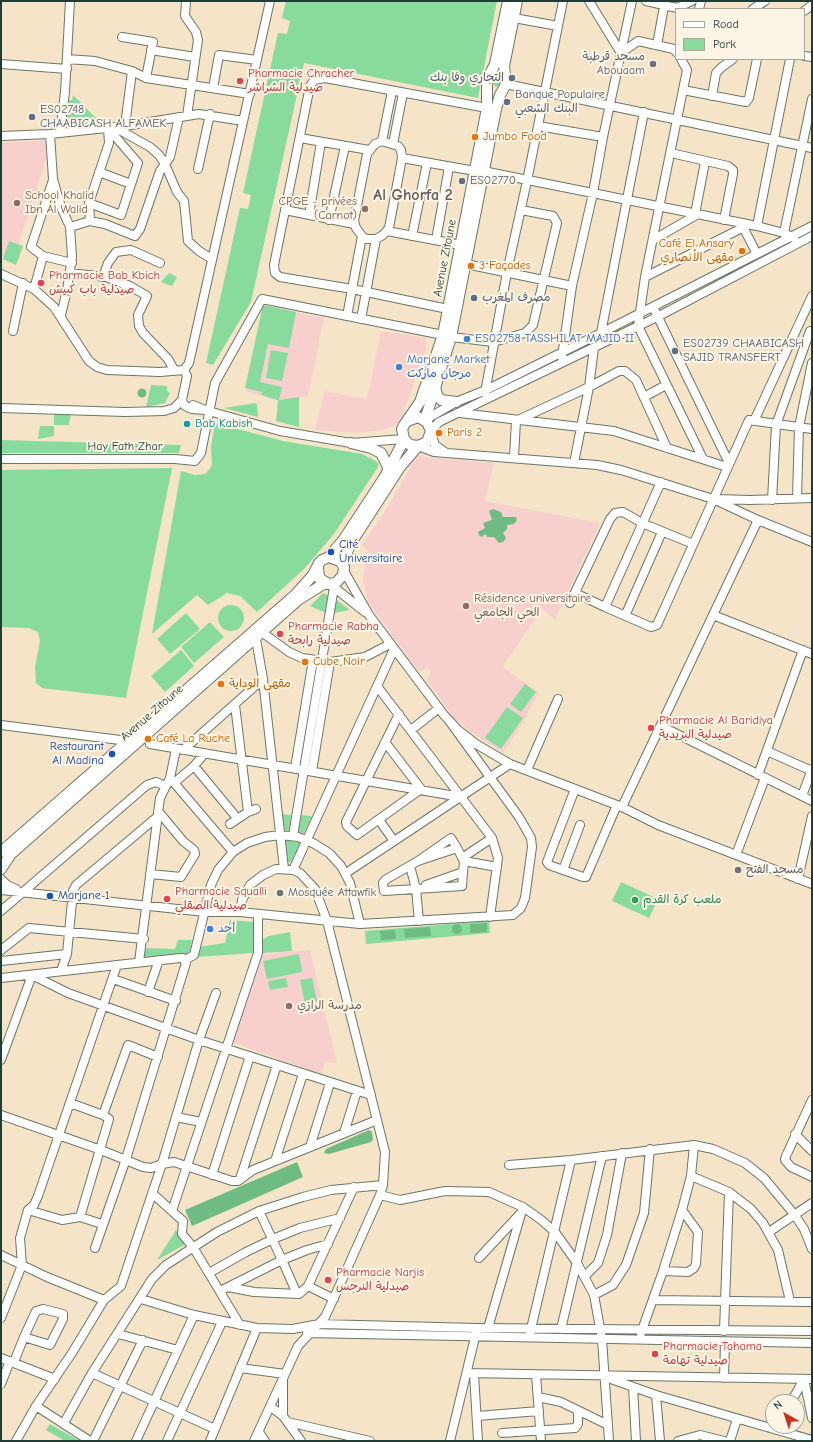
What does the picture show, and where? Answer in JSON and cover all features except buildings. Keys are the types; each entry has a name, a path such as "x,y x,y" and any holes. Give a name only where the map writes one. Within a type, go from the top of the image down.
{"main road":[{"name":"Avenue Zitoune","path":"425,420 435,387 466,264 487,108 488,81 495,64 508,1"},
{"name":"Avenue Zitoune","path":"405,423 415,411 423,395 447,336 448,309 461,245 479,171 496,109 505,83 504,66 517,1"},
{"path":"497,72 505,83 494,91 488,81 497,72"},
{"path":"435,387 437,395 441,400 456,402"},
{"path":"404,439 389,469 344,539 329,557 322,560 318,567 319,578 330,585 339,581 351,544 400,467 418,446 427,442 431,432 429,425 425,420 418,417 405,423 402,429 404,439 410,445 418,446"},
{"path":"351,443 371,448 381,454 389,469"},
{"path":"329,557 336,558 343,567"},
{"name":"Avenue Zitoune","path":"1,852 294,595 307,583 318,567"},
{"name":"Avenue Zitoune","path":"1,869 11,854 260,636 298,600 330,585"}],"street":[{"path":"60,132 67,69 70,1"},
{"path":"127,250 146,214 160,171 170,157 191,85 198,36 185,16 186,1"},
{"path":"184,370 189,363 270,1"},
{"path":"484,401 493,342 563,1"},
{"path":"589,1 621,53"},
{"path":"562,364 562,352 572,286 594,193 603,136 632,1"},
{"path":"646,1 665,3 680,8 692,1"},
{"path":"756,6 765,1"},
{"path":"657,45 665,3"},
{"path":"514,18 558,26"},
{"path":"122,37 153,42 146,78"},
{"path":"621,53 638,42 657,45 675,50"},
{"path":"151,50 195,57"},
{"path":"213,88 219,55 257,60"},
{"path":"67,59 95,62 132,71 146,78 250,94"},
{"path":"682,60 687,70 676,118 645,277 638,314 638,326 703,459"},
{"path":"712,96 716,73 732,60"},
{"path":"683,90 743,103 748,100 757,60"},
{"path":"757,226 790,60"},
{"path":"1,64 67,69"},
{"path":"125,126 132,71"},
{"path":"448,309 352,289 277,276 274,265 310,86 317,78 325,78 487,108"},
{"path":"505,83 812,148"},
{"path":"382,141 392,91"},
{"path":"393,144 403,93"},
{"path":"788,234 802,146 812,99"},
{"path":"601,333 644,112"},
{"path":"1,136 50,134 125,126 183,116 210,114 243,121"},
{"path":"198,169 210,114"},
{"path":"538,126 603,136"},
{"path":"111,127 150,147 159,155 165,164 177,192 184,201 188,241 199,251 212,259"},
{"path":"90,221 89,203 109,143 111,127"},
{"path":"89,203 121,215 138,163 111,127"},
{"path":"50,134 54,179 61,207 70,227 72,263 61,315"},
{"path":"300,138 369,150"},
{"path":"382,141 393,144 398,146 401,150 402,158 387,231 376,239 366,238 362,236 354,224 369,150 374,144 382,141"},
{"path":"308,216 321,142"},
{"path":"329,220 345,146"},
{"path":"670,153 728,166 733,170 724,220"},
{"path":"402,158 626,199 724,220 745,226 757,226 788,234 800,241"},
{"path":"653,240 696,214 705,162"},
{"path":"412,236 427,163"},
{"path":"436,240 449,167"},
{"path":"99,172 131,184"},
{"path":"54,179 31,247 43,256 72,263"},
{"path":"285,210 308,216 354,224"},
{"path":"362,236 347,316 447,336 493,342 525,333 531,328 557,220 553,216 521,210"},
{"path":"70,227 90,221 105,224 135,236"},
{"path":"745,226 757,254"},
{"path":"645,277 745,226"},
{"path":"425,420 456,402 486,390 757,254 788,234 812,226"},
{"path":"387,231 461,245"},
{"path":"445,452 435,445 431,432 439,422 657,317 812,236"},
{"path":"361,319 376,239"},
{"path":"103,277 108,263 116,252 127,250 160,263"},
{"path":"34,289 43,256"},
{"path":"466,264 572,286"},
{"path":"1,274 34,289 61,315 89,360 97,367 107,370 160,372 184,370"},
{"path":"70,274 103,277 124,284 147,296 138,315 139,326 143,333 168,359 174,370"},
{"path":"13,331 23,283"},
{"path":"754,421 812,296"},
{"name":"Hay Fath Zhar","path":"1,459 175,459 193,462 197,460 201,453 206,411 215,383 262,299 347,316"},
{"path":"653,307 728,465"},
{"path":"772,500 776,425 811,332 798,327"},
{"path":"574,463 589,388 594,348"},
{"path":"797,498 799,427 812,363"},
{"path":"184,370 187,376 189,405"},
{"path":"516,421 589,388 619,371 625,371 636,380 667,448"},
{"path":"644,397 666,385"},
{"path":"1,408 125,412 164,411 189,405 280,431 351,443 404,439"},
{"path":"459,413 516,421 614,431 703,459 728,465"},
{"path":"575,593 651,627 657,625 713,498 750,420 776,425 812,429"},
{"path":"514,457 516,421"},
{"path":"386,440 398,432 405,423"},
{"path":"418,446 434,452 514,457 609,467 713,498 758,520 812,542"},
{"path":"605,607 661,482"},
{"path":"713,498 772,500 812,498"},
{"path":"570,603 610,519 615,513 623,512 642,523 693,544"},
{"path":"575,789 547,862 549,865 586,877 619,806 661,726 758,520"},
{"path":"626,616 662,532"},
{"path":"1,890 205,912 240,912 360,924 513,915 521,908 525,898 532,847 531,838 526,828 450,722 369,615 343,567"},
{"path":"293,836 299,769 330,585 369,615"},
{"path":"713,615 812,654"},
{"path":"260,636 302,658 330,662 365,657 392,646"},
{"path":"260,636 263,679 284,869"},
{"path":"292,870 377,686 392,646"},
{"path":"736,855 761,777 767,751 802,650"},
{"path":"312,771 330,662"},
{"path":"172,780 179,749 235,705 263,679"},
{"path":"377,686 492,838 497,852 498,867 490,917"},
{"path":"527,770 558,699"},
{"path":"235,705 248,812"},
{"path":"411,730 439,708"},
{"path":"399,714 346,824 357,834 379,820 421,789"},
{"path":"450,722 466,737 510,764 619,806 658,824 812,884"},
{"path":"1,725 128,741"},
{"path":"661,726 812,801"},
{"path":"385,742 421,789"},
{"path":"150,744 461,796"},
{"path":"767,751 812,770 802,796"},
{"path":"139,962 144,939 150,874 161,793 165,786 194,766 205,753"},
{"path":"346,873 510,764"},
{"path":"194,766 237,818"},
{"path":"172,780 233,852"},
{"path":"1,911 148,785 156,782 165,786"},
{"path":"230,824 237,818 256,809"},
{"path":"150,874 181,877 195,854 194,850 183,841 158,814"},
{"path":"61,972 67,954 73,890 79,881 158,814"},
{"path":"798,879 812,816"},
{"path":"379,820 394,841"},
{"path":"563,870 580,825"},
{"path":"1,978 159,960 180,958 185,960 194,955 214,878 233,852 257,839 280,835 293,836 306,840 329,853 346,873 354,894 360,924"},
{"path":"450,838 458,848 463,860 462,886 386,892 384,890 383,883 385,880 410,866 450,838"},
{"path":"463,860 492,838"},
{"path":"418,860 458,848"},
{"path":"463,860 498,867"},
{"path":"410,866 416,889 419,921"},
{"path":"240,912 245,892 253,882 270,872 284,869 300,873 315,889 327,921 385,1152 383,1186 380,1195 334,1298 319,1324 298,1346 254,1441"},
{"path":"416,889 463,872"},
{"path":"1,879 7,885 22,892"},
{"path":"172,1211 225,1048 258,953 258,915"},
{"path":"1,950 29,928 144,939"},
{"path":"1,961 67,954"},
{"path":"148,992 159,960"},
{"path":"95,1248 102,1224 126,1159 187,966 185,960"},
{"path":"1,1318 22,1265 20,1238 28,1210 34,1205 38,1196 117,965"},
{"path":"32,975 68,993 199,1040 371,1095"},
{"path":"1,1060 32,975"},
{"path":"113,979 176,1001"},
{"path":"16,1441 36,1406 55,1379 104,1300 116,1291 124,1280 162,1164 199,1040 216,993"},
{"path":"103,1115 128,1045 158,1057"},
{"path":"212,1175 250,1056"},
{"path":"240,1180 277,1065"},
{"path":"275,1161 303,1074"},
{"path":"310,1147 330,1083"},
{"path":"344,1133 357,1091"},
{"path":"812,1100 786,1156 786,1162 799,1172 812,1177"},
{"path":"70,1103 103,1115 109,1122 80,1217"},
{"path":"1,1116 101,1150 143,1167 151,1168 174,1162 232,1181 240,1180 253,1170 377,1120"},
{"path":"176,1117 201,1122"},
{"path":"795,1134 812,1151"},
{"path":"638,1340 664,1271 682,1210 691,1176 694,1145"},
{"path":"509,1165 571,1160 694,1145 713,1149 745,1163 764,1178 794,1214 804,1229 812,1249"},
{"path":"594,1295 613,1285 626,1265 644,1213 650,1150"},
{"path":"585,1276 598,1263 607,1235 622,1153"},
{"path":"561,1329 602,1156"},
{"path":"529,1338 571,1160"},
{"path":"691,1176 729,1192 751,1209 768,1232 778,1250 790,1302"},
{"path":"64,1423 92,1373 159,1271 193,1247 239,1220 259,1211 303,1196 331,1190 354,1187 383,1186"},
{"path":"228,1287 254,1292 297,1294 304,1292 354,1187"},
{"path":"380,1195 400,1200 446,1191 489,1192 522,1210 555,1232 577,1263 594,1295 602,1339 609,1441"},
{"path":"724,1331 729,1192"},
{"path":"152,1193 183,1221 182,1234 193,1247 240,1325"},
{"path":"768,1232 812,1203"},
{"path":"28,1210 62,1220 80,1217 102,1224"},
{"path":"479,1258 522,1210"},
{"path":"488,1328 522,1210"},
{"path":"664,1271 688,1272 694,1268 696,1264 698,1232 682,1210"},
{"path":"259,1211 297,1294"},
{"path":"209,1273 273,1239 300,1228 340,1218"},
{"path":"220,1292 282,1260 328,1244"},
{"path":"1,1255 47,1278 104,1300"},
{"path":"308,1286 334,1298"},
{"path":"141,1300 222,1322 257,1328 293,1329 319,1324 531,1329 643,1328 724,1331 812,1331"},
{"path":"653,1300 812,1302"},
{"path":"1,1384 24,1337 38,1310 43,1309 63,1314 63,1319 50,1345 24,1337"},
{"path":"136,1441 194,1315"},
{"path":"167,1441 222,1322"},
{"path":"210,1441 257,1328"},
{"path":"450,1441 471,1373 477,1328"},
{"path":"293,1329 308,1334 812,1343"},
{"path":"118,1334 178,1350"},
{"path":"93,1441 143,1340"},
{"path":"724,1378 725,1342"},
{"path":"1,1358 55,1379"},
{"path":"240,1368 284,1376"},
{"path":"92,1373 215,1429"},
{"path":"471,1373 605,1377 808,1379"},
{"path":"471,1373 477,1416 478,1441"},
{"path":"536,1375 541,1441"},
{"path":"284,1376 286,1419"},
{"path":"605,1377 656,1395 737,1419 765,1425"},
{"path":"798,1394 808,1379"},
{"path":"808,1379 812,1418"},
{"path":"633,1387 636,1441"},
{"path":"656,1395 660,1441"},
{"path":"538,1397 561,1402 578,1412 608,1425"},
{"path":"36,1406 90,1441"},
{"path":"271,1407 286,1419 301,1441"},
{"path":"477,1416 539,1411"},
{"path":"502,1433 575,1428 578,1424 578,1412"},
{"path":"286,1419 370,1441"},
{"path":"730,1441 737,1419"},
{"path":"258,1432 265,1441"},
{"path":"794,1434 812,1440"},
{"path":"678,1441 687,1440 700,1435 724,1441"}],"shaded area":[{"name":"School Khalid Ibn Al Walid","path":"46,141 49,150 19,244 9,241 1,263 1,142"},
{"path":"263,305 324,318 308,396 278,400 245,391"},
{"name":"Marjane Market مرجان ماركت","path":"381,331 426,338 426,349 403,414 395,426 382,430 356,433 315,430 325,391 367,399"},
{"name":"Résidence universitaire الحي الجامعي","path":"417,456 494,463 485,501 600,523 555,620 542,608 503,667 538,692 526,718 503,753 475,735 454,718 427,680 431,671 427,667 421,671 417,669 369,604 367,598 363,581 365,562 371,554 362,545 386,510"},
{"path":"310,950 337,1063 325,1062 321,1074 231,1042 264,954"}],"green space":[{"path":"286,1 497,1 478,98 304,63 251,302 213,365 206,363 240,208 248,209 251,195 243,193 278,33 287,34 290,21 282,18"},
{"path":"495,78 499,78 501,82 499,86 495,86 493,84 493,80"},
{"path":"73,95 100,122 66,127 69,100 72,100"},
{"path":"9,241 23,246 16,265 3,259"},
{"path":"169,273 177,277 172,286 161,282"},
{"path":"263,305 296,312 289,348 268,344 260,382 282,387 279,400 299,397 299,427 276,421 278,400 261,395 262,392 245,388"},
{"path":"271,350 288,353 282,381 266,378"},
{"path":"151,385 167,386 167,391 170,393 165,403 146,407"},
{"path":"142,388 147,393 142,398 137,393"},
{"path":"255,403 257,404 258,417 224,408"},
{"path":"54,413 71,413 69,425 54,425"},
{"path":"215,423 283,441 362,454 378,463 378,467 334,534 305,568 257,612 240,596 227,593 208,605 197,595 152,634 181,471 195,475 205,474 209,470 212,465 211,447"},
{"path":"40,426 54,426 54,436 38,439"},
{"path":"1,440 181,445 179,453 1,453"},
{"path":"172,468 126,698 42,688 36,683 35,667 40,641 38,632 29,628 1,627 1,470"},
{"path":"493,509 501,512 503,517 516,517 517,520 514,524 507,525 507,529 503,533 506,538 503,542 499,543 494,537 487,537 486,534 481,537 478,532 485,528 483,523 492,520 489,511"},
{"path":"323,593 329,596 326,613 310,606"},
{"path":"335,599 350,610 333,613"},
{"path":"231,605 240,609 244,618 240,627 231,631 222,627 218,618 222,609"},
{"path":"186,613 200,629 170,654 157,639"},
{"path":"210,622 224,637 194,663 181,647"},
{"path":"181,650 194,666 165,692 151,676"},
{"path":"525,684 536,692 521,712 510,704"},
{"path":"507,707 523,718 501,749 485,738"},
{"path":"282,814 291,815 289,830 285,830"},
{"path":"301,815 312,816 304,833 298,832"},
{"path":"285,840 300,843 291,862 288,862"},
{"name":"ملعب كرة القدم","path":"621,882 658,899 649,918 612,901"},
{"path":"230,920 255,922 253,953 196,957 198,947 225,943"},
{"path":"489,921 490,933 366,944 365,931"},
{"path":"487,923 487,932 470,933 470,924"},
{"path":"455,924 459,924 462,929 459,934 455,934 452,931 452,927"},
{"path":"430,927 431,936 405,938 404,929"},
{"path":"395,930 396,939 381,940 380,931"},
{"path":"290,932 292,951 263,953 263,939 269,936"},
{"path":"178,940 192,940 189,954 145,957 145,948 175,949"},
{"path":"299,954 302,972 267,979 263,961"},
{"path":"286,978 288,987 270,990 268,981"},
{"path":"312,978 317,1001 305,1004 300,980"},
{"path":"369,1130 372,1132 373,1140 371,1142 329,1154 324,1153 326,1149"},
{"path":"297,1162 303,1177 192,1226 185,1210"},
{"path":"176,1230 186,1244 157,1260"},
{"path":"50,1424 80,1441 65,1441 46,1430"}],"place":[{"name":"مسجد قرطبة Abouaam","path":"653,64"},
{"name":"التجاري وفا بنك","path":"512,78"},
{"name":"Pharmacie Chracher صيدلية الشراشر","path":"240,81"},
{"name":"Banque Populaire البنك الشعبي","path":"507,102"},
{"name":"ES02748 CHAABICASH ALFAMEK","path":"32,117"},
{"name":"Jumbo Food","path":"475,137"},
{"name":"ES02770","path":"462,181"},
{"name":"School Khalid Ibn Al Walid","path":"17,203"},
{"name":"CPGE - privées (Carnot)","path":"365,209"},
{"name":"Café El Ansary مقهى الأنصاري","path":"742,251"},
{"name":"3 Façades","path":"471,266"},
{"name":"Pharmacie Bab Kbich صيدلية باب كبيش","path":"41,283"},
{"name":"مصرف المغرب","path":"474,298"},
{"name":"ES02758 TASSHILAT MAJID II","path":"467,339"},
{"name":"ES02739 CHAABICASH SAJID TRANSFERT","path":"675,351"},
{"name":"Marjane Market مرجان ماركت","path":"399,367"},
{"name":"Bab Kabish","path":"187,424"},
{"name":"Paris 2","path":"439,433"},
{"name":"Cité Universitaire","path":"331,552"},
{"name":"Résidence universitaire الحي الجامعي","path":"466,606"},
{"name":"Pharmacie Rabha صيدلية رابحة","path":"280,634"},
{"name":"Cube Noir","path":"305,662"},
{"name":"مقهى الوداية","path":"221,684"},
{"name":"Pharmacie Al Baridiya صيدلية البريدية","path":"651,728"},
{"name":"Café La Ruche","path":"148,739"},
{"name":"Restaurant Al Madina","path":"112,754"},
{"name":"مسجد الفتح","path":"738,870"},
{"name":"Mosquée Attawfik","path":"280,893"},
{"name":"Marjane 1","path":"50,896"},
{"name":"Pharmacie Squalli صيدلية الصقلي","path":"167,899"},
{"name":"ملعب كرة القدم","path":"635,900"},
{"name":"أحد","path":"210,929"},
{"name":"مدرسة الرازي","path":"289,1006"},
{"name":"Pharmacie Narjis صيدلية النرجس","path":"328,1280"},
{"name":"Pharmacie Tahama صيدلية تهامة","path":"655,1354"}],"district":[{"name":"Al Ghorfa 2","path":"413,195"}]}
